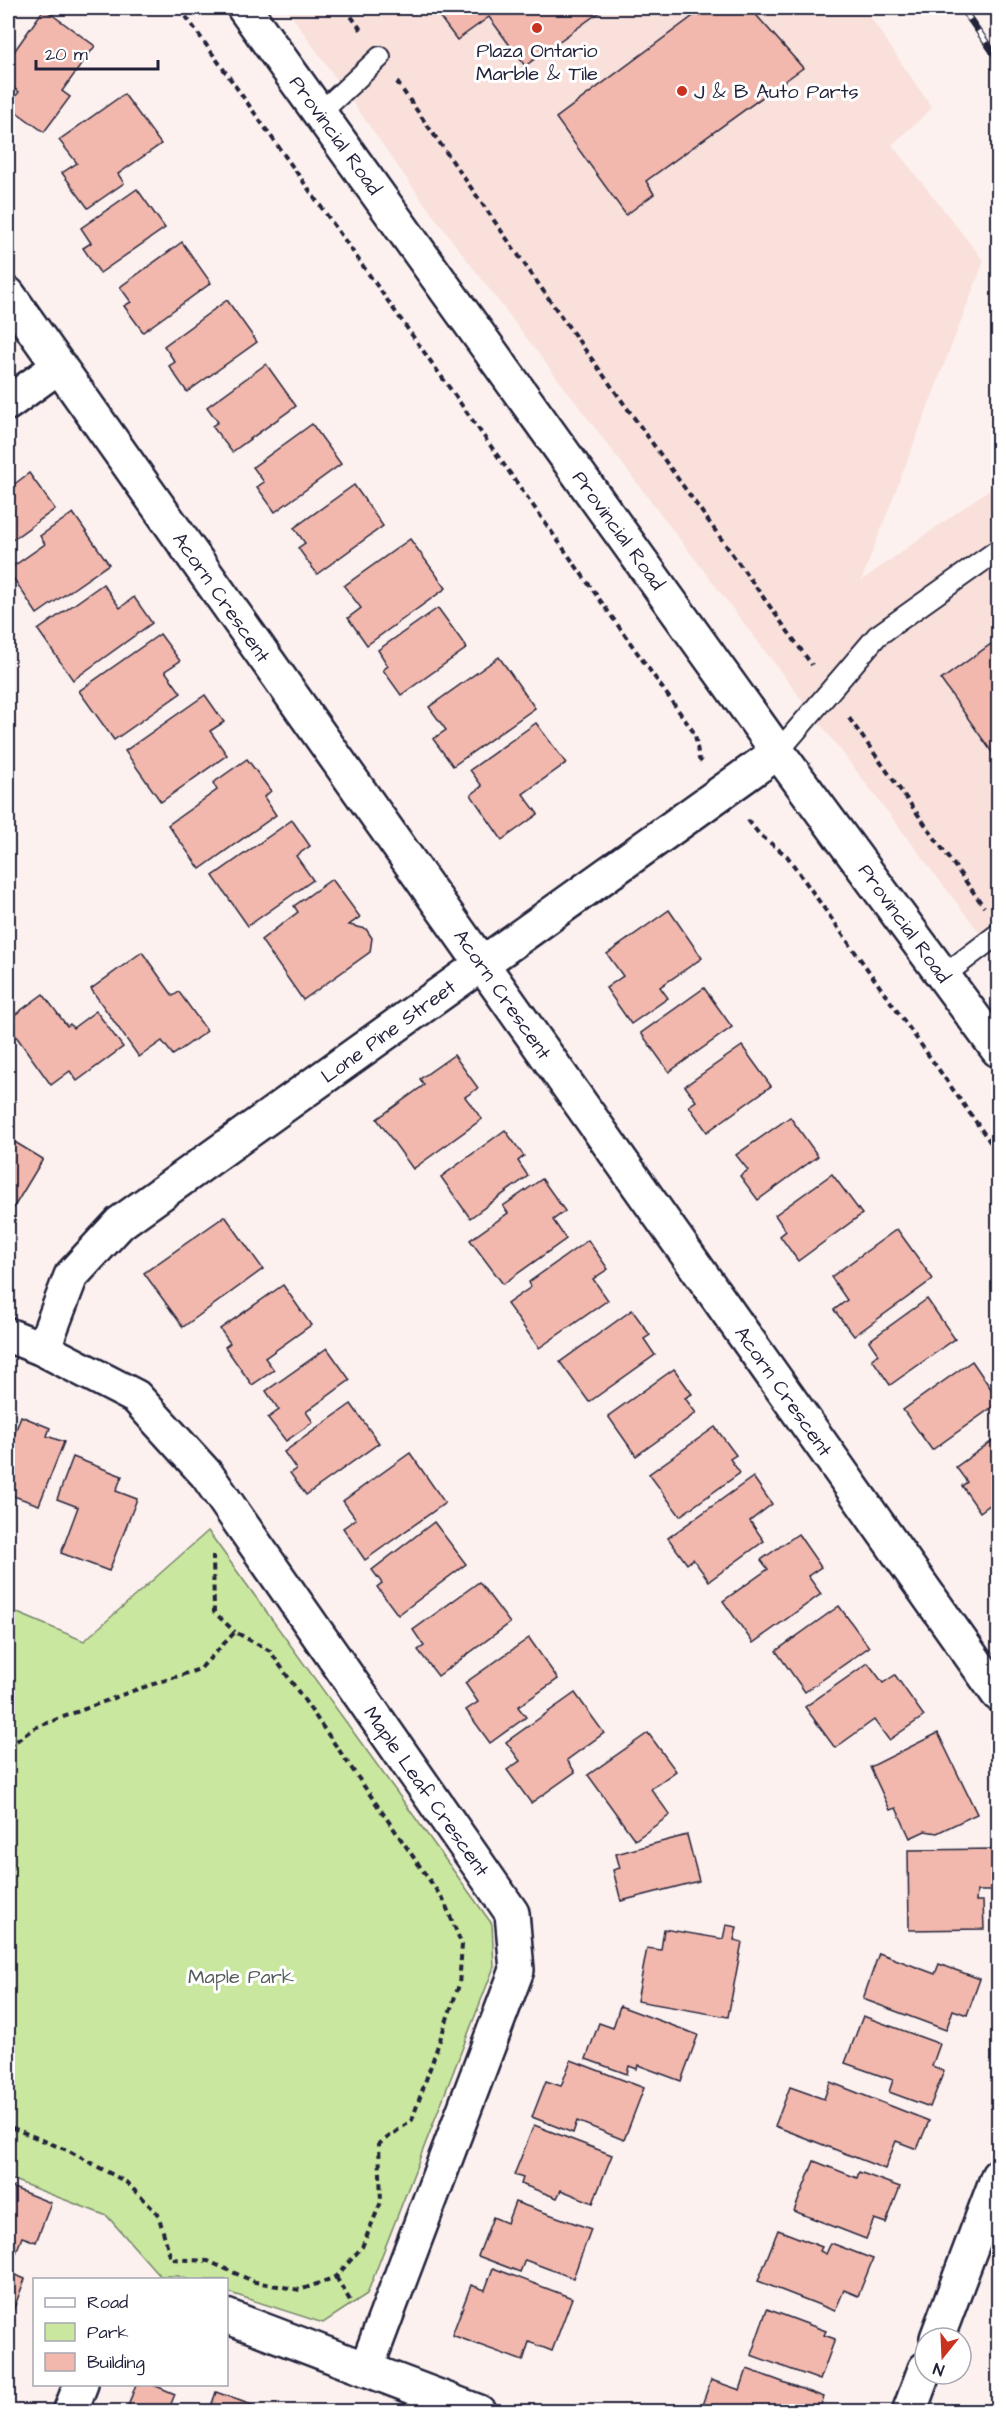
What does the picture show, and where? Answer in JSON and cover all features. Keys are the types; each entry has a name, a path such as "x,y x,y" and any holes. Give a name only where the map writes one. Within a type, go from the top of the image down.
{"street":[{"name":"Provincial Road","path":"244,8 778,752 999,1050"},
{"name":"Acorn Crescent","path":"8,294 999,1694"},
{"path":"8,403 59,366"},
{"name":"Lone Pine Street","path":"44,1349 71,1276 120,1223 778,752"},
{"name":"Maple Leaf Crescent","path":"8,1335 44,1349 136,1397 207,1475 512,1913 517,1970 366,2369"},
{"path":"942,2326 999,2176"},
{"path":"228,2317 478,2412"},
{"path":"70,2412 81,2386"},
{"path":"909,2412 919,2386"}],"lane":[{"path":"320,113 380,57"},
{"path":"778,752 877,636 999,550"},
{"path":"943,976 999,934"}],"path":[{"path":"180,8 695,734 699,759"},
{"path":"345,8 563,319 985,908"},
{"path":"759,834 787,856 999,1154"},
{"path":"8,2126 69,2151 126,2182 159,2214 171,2259 208,2261 255,2282 300,2290 336,2277 363,2247 381,2202 379,2144 412,2120 459,1984 462,1945 444,1901 270,1651 235,1632 214,1612 213,1555"},
{"path":"8,1747 34,1728 135,1690 200,1669 235,1632"},
{"path":"336,2277 352,2304"}],"shaded area":[{"path":"286,8 864,8 932,108 892,145 984,261 861,581 998,483 998,957 426,206"}],"green space":[{"name":"Maple Park","path":"208,1531 492,1924 494,1967 367,2294 323,2323 228,2292 228,2278 160,2276 107,2216 8,2178 8,1609 84,1641"}],"building":[{"name":"Plaza Ontario Marble & Tile","path":"433,8 605,8 525,66 489,17 457,40"},
{"name":"J & B Auto Parts","path":"704,8 750,8 803,68 646,181 654,194 626,215 556,118"},
{"path":"44,9 95,46 62,91 70,97 44,132 8,106 19,92 8,84 8,60"},
{"path":"124,94 161,144 118,174 124,183 88,208 62,173 77,163 59,140"},
{"path":"137,189 165,228 100,273 83,248 91,243 81,228"},
{"path":"182,242 211,283 143,332 124,306 131,302 120,287"},
{"path":"227,300 257,342 187,392 169,366 175,362 164,346"},
{"path":"266,364 296,406 232,452 212,426 218,422 207,407"},
{"path":"312,424 341,464 275,512 257,487 264,482 253,467"},
{"path":"29,473 55,509 8,543 8,489"},
{"path":"354,485 383,526 317,574 298,548 305,543 294,528"},
{"path":"73,513 109,564 37,614 8,570 45,544 40,536"},
{"path":"410,539 446,588 367,645 348,618 361,608 344,586"},
{"path":"103,584 120,608 134,597 152,623 73,680 38,630"},
{"path":"438,608 467,648 401,695 383,670 388,666 378,650"},
{"path":"160,634 180,661 165,671 181,693 114,740 79,691"},
{"path":"998,639 998,761 941,680"},
{"path":"499,657 535,708 453,766 433,739 446,730 429,707"},
{"path":"205,695 224,722 210,731 227,755 161,802 125,751"},
{"path":"536,723 566,763 523,794 538,814 502,840 471,795 482,786 470,770"},
{"path":"247,759 271,791 264,797 276,815 200,869 168,825 217,790 213,783"},
{"path":"292,820 310,846 296,856 313,880 248,926 213,876"},
{"path":"332,879 360,917 349,925 366,929 372,938 370,952 303,1000 261,940 298,912 294,906"},
{"path":"669,910 702,958 660,987 668,998 631,1024 606,988 623,976 607,954"},
{"path":"142,952 173,996 179,992 207,1031 173,1055 162,1041 139,1057 91,989"},
{"path":"704,988 732,1027 669,1072 641,1033"},
{"path":"43,994 67,1026 70,1024 73,1028 96,1011 123,1047 77,1081 70,1071 51,1085 8,1025 8,1020"},
{"path":"742,1046 771,1086 707,1132 689,1106 696,1101 685,1086"},
{"path":"454,1055 478,1088 465,1097 482,1119 413,1169 377,1119 424,1085 420,1079"},
{"path":"790,1117 818,1156 758,1200 740,1176 748,1170 736,1155"},
{"path":"505,1130 524,1156 518,1161 528,1176 470,1218 441,1177"},
{"path":"8,1138 43,1159 8,1217"},
{"path":"832,1174 862,1214 798,1261 780,1236 786,1231 775,1215"},
{"path":"542,1179 565,1211 553,1220 566,1239 503,1284 470,1240 508,1213 503,1206"},
{"path":"225,1216 263,1269 183,1327 144,1273"},
{"path":"897,1229 933,1279 854,1336 834,1310 847,1300 831,1277"},
{"path":"588,1240 608,1269 593,1279 608,1300 539,1348 507,1304 531,1287 529,1282"},
{"path":"283,1285 311,1325 265,1358 274,1370 252,1385 225,1347 230,1343 220,1329"},
{"path":"927,1299 955,1339 890,1385 872,1359 878,1354 869,1341"},
{"path":"632,1310 650,1335 644,1339 655,1355 589,1402 560,1362"},
{"path":"327,1348 350,1380 306,1412 313,1422 286,1441 268,1418 279,1410 266,1391"},
{"path":"972,1361 998,1399 998,1403 932,1450 903,1410"},
{"path":"674,1369 692,1394 685,1398 696,1413 636,1456 608,1416"},
{"path":"351,1404 379,1443 306,1495 290,1473 296,1469 284,1452"},
{"path":"21,1416 50,1428 47,1436 64,1442 39,1505 8,1494 8,1452"},
{"path":"715,1427 736,1455 730,1459 740,1473 680,1516 649,1474"},
{"path":"998,1437 998,1499 980,1512 962,1486 967,1482 956,1467"},
{"path":"410,1453 445,1503 365,1560 343,1528 356,1519 343,1501"},
{"path":"73,1457 122,1476 116,1491 137,1499 109,1571 61,1553 78,1507 57,1499"},
{"path":"753,1477 772,1504 750,1521 764,1541 709,1581 693,1559 687,1564 668,1538"},
{"path":"434,1522 466,1564 398,1615 377,1587 382,1583 372,1570"},
{"path":"798,1534 821,1567 808,1576 821,1594 753,1643 723,1601 768,1569 761,1560"},
{"path":"479,1582 510,1623 438,1676 418,1650 424,1646 413,1630"},
{"path":"839,1606 869,1647 805,1692 776,1651"},
{"path":"529,1638 558,1679 518,1707 526,1717 490,1743 466,1710 478,1702 465,1683"},
{"path":"868,1663 883,1683 895,1675 924,1716 889,1740 874,1720 835,1748 805,1707"},
{"path":"575,1693 604,1733 567,1760 575,1772 531,1803 507,1770 520,1761 506,1742"},
{"path":"648,1733 676,1771 651,1789 670,1815 635,1840 588,1775"},
{"path":"938,1733 977,1814 937,1833 925,1831 910,1838 896,1808 890,1810 870,1767"},
{"path":"687,1835 699,1881 621,1901 613,1870 620,1868 616,1854"},
{"path":"998,1849 998,1891 977,1891 976,1901 983,1901 984,1929 909,1930 908,1850"},
{"path":"726,1925 737,1927 734,1940 742,1942 728,2017 637,2001 647,1948 661,1950 664,1929 723,1939"},
{"path":"879,1953 935,1974 939,1964 980,1979 967,2015 953,2010 946,2030 863,1999"},
{"path":"620,2006 698,2035 681,2081 638,2065 637,2069 629,2066 627,2074 586,2059 599,2023 613,2028"},
{"path":"863,2016 940,2044 932,2066 944,2071 930,2107 889,2092 893,2080 845,2063"},
{"path":"571,2060 644,2088 624,2140 577,2121 573,2133 532,2117 546,2081 561,2086"},
{"path":"830,2082 929,2121 917,2149 896,2141 885,2169 775,2126 790,2087 824,2099"},
{"path":"534,2125 612,2155 593,2203 561,2190 557,2198 521,2184 523,2178 514,2175"},
{"path":"814,2161 857,2178 859,2172 900,2187 886,2223 874,2219 866,2239 794,2211"},
{"path":"11,2187 51,2203 36,2242 22,2237 14,2258 8,2255 8,2196"},
{"path":"515,2202 591,2229 573,2278 525,2260 520,2272 478,2256 493,2217 507,2223"},
{"path":"778,2230 822,2247 820,2251 826,2254 831,2243 873,2259 858,2296 844,2290 835,2311 758,2281"},
{"path":"493,2268 572,2298 552,2351 529,2342 523,2361 452,2335 471,2285 485,2290"},
{"path":"8,2272 25,2279 11,2316 8,2314"},
{"path":"767,2309 826,2331 824,2335 835,2339 820,2380 751,2355"},
{"path":"747,2369 824,2397 818,2412 711,2412 711,2409 702,2405 711,2380 740,2390"},
{"path":"135,2386 156,2386 175,2394 169,2409 176,2412 126,2412"},
{"path":"998,2389 998,2412 990,2412"},
{"path":"216,2392 254,2406 251,2412 209,2412"}],"railway":[{"path":"962,8 998,59"}],"place":[{"name":"Plaza Ontario Marble & Tile","path":"537,28"},
{"name":"J & B Auto Parts","path":"682,91"}]}
